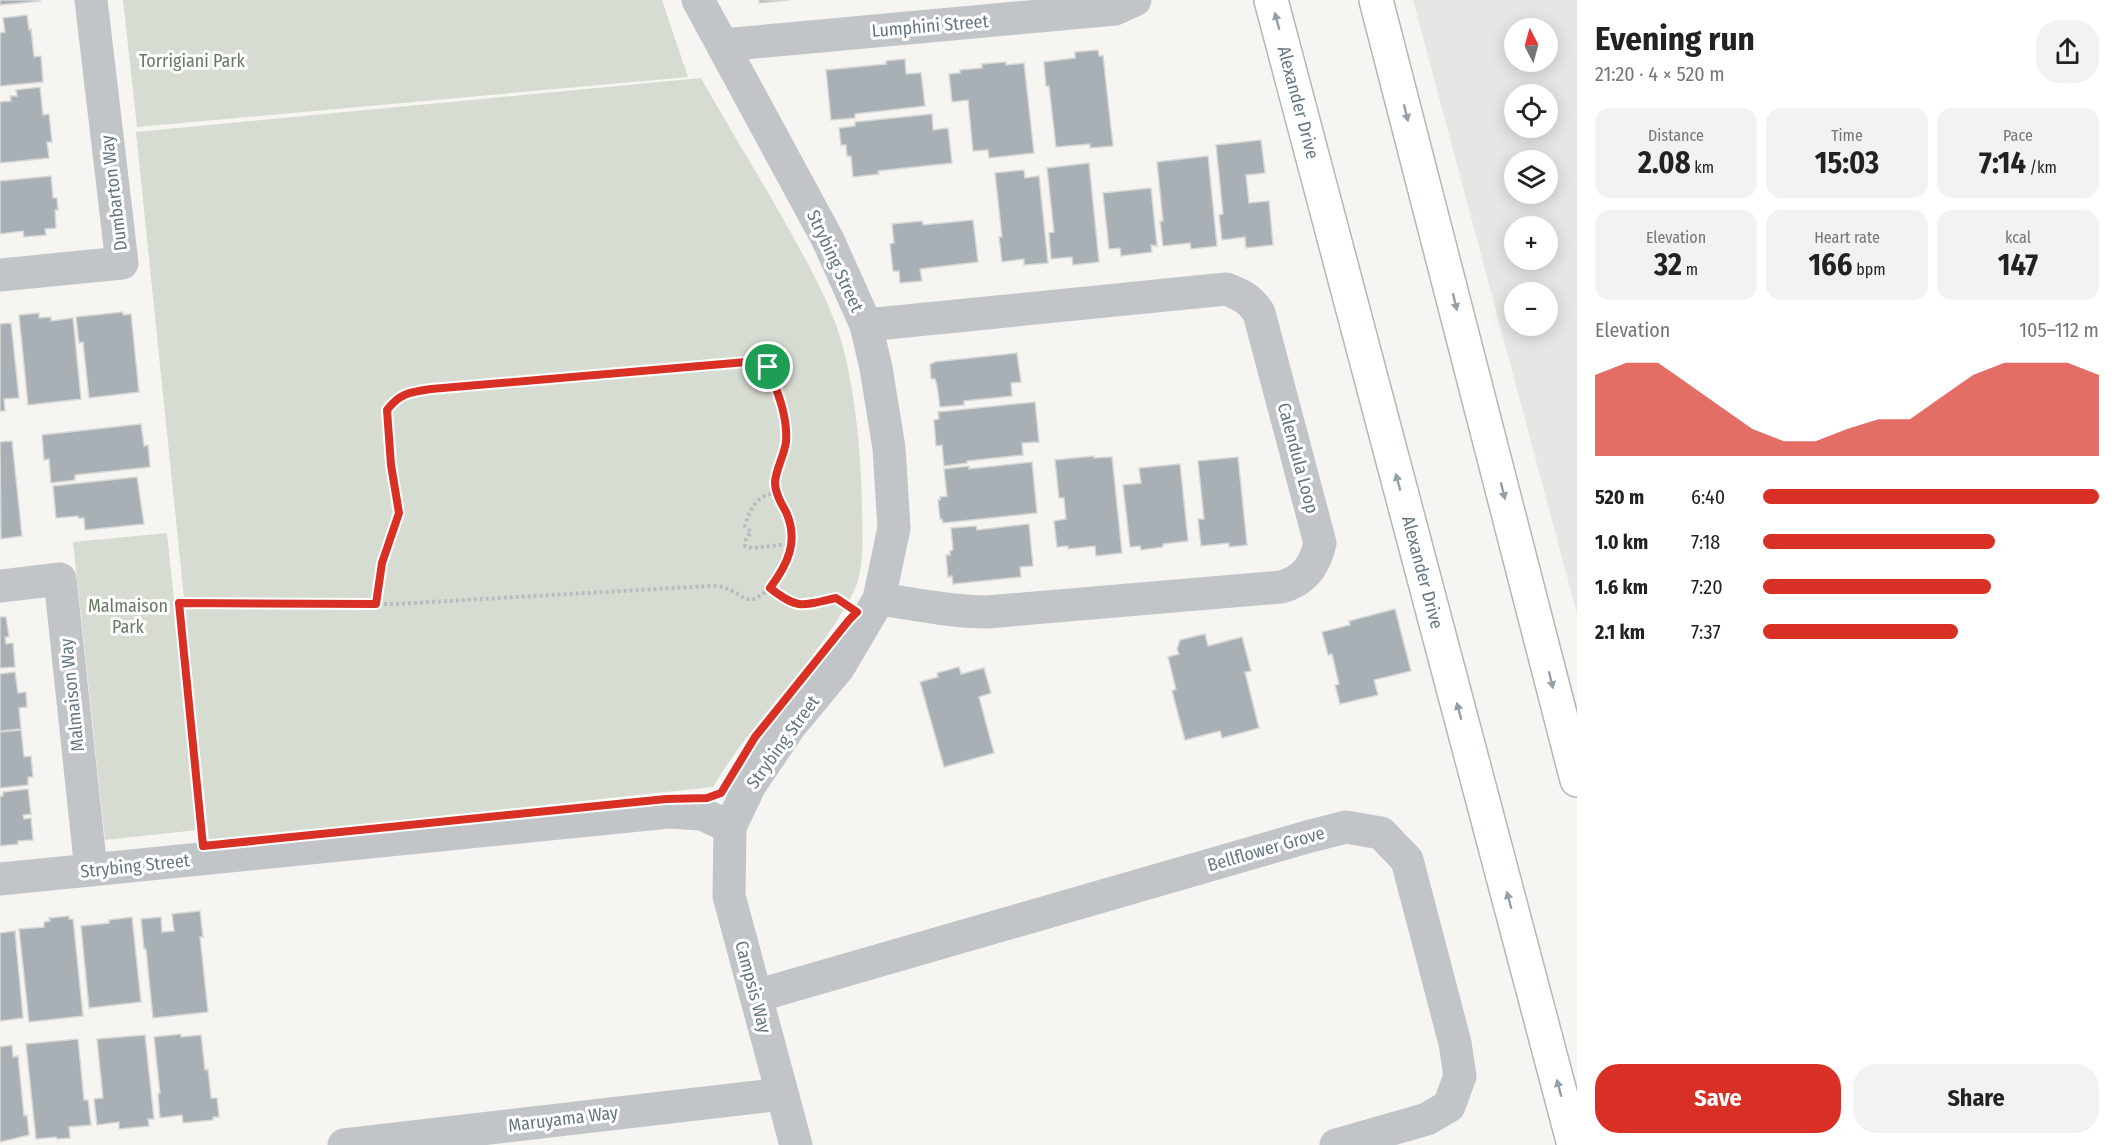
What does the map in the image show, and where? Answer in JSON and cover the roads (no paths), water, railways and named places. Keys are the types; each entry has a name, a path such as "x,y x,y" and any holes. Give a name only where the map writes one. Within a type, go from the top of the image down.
{"main road":[{"name":"Alexander Drive","path":"1271,0 1574,1145"},
{"path":"1376,0 1577,780"}],"street":[{"name":"Dumbarton Way","path":"0,275 122,263 91,0"},
{"name":"Strybing Street","path":"0,879 669,812 702,814 730,827 750,784 789,726 839,667 894,528 889,448 876,368 866,325 828,240 698,0"},
{"name":"Lumphini Street","path":"723,45 1115,9 1135,0"},
{"name":"Calendula Loop","path":"866,325 1226,288 1237,293 1251,301 1259,313 1320,543 1317,557 1307,573 1294,584 1281,587 987,612 963,612 936,606 866,603"},
{"name":"Malmaison Way","path":"0,586 60,579 91,870"},
{"name":"Campsis Way","path":"730,827 729,896 796,1145"},
{"name":"Bellflower Grove","path":"756,996 1307,837 1346,827 1381,833 1407,860 1455,1044 1460,1076 1449,1106 1427,1119 1336,1145"},
{"name":"Maruyama Way","path":"344,1145 483,1137 782,1094"}],"park label":[{"name":"Torrigiani Park","path":"192,61"},
{"name":"Malmaison Park","path":"128,616"}]}
